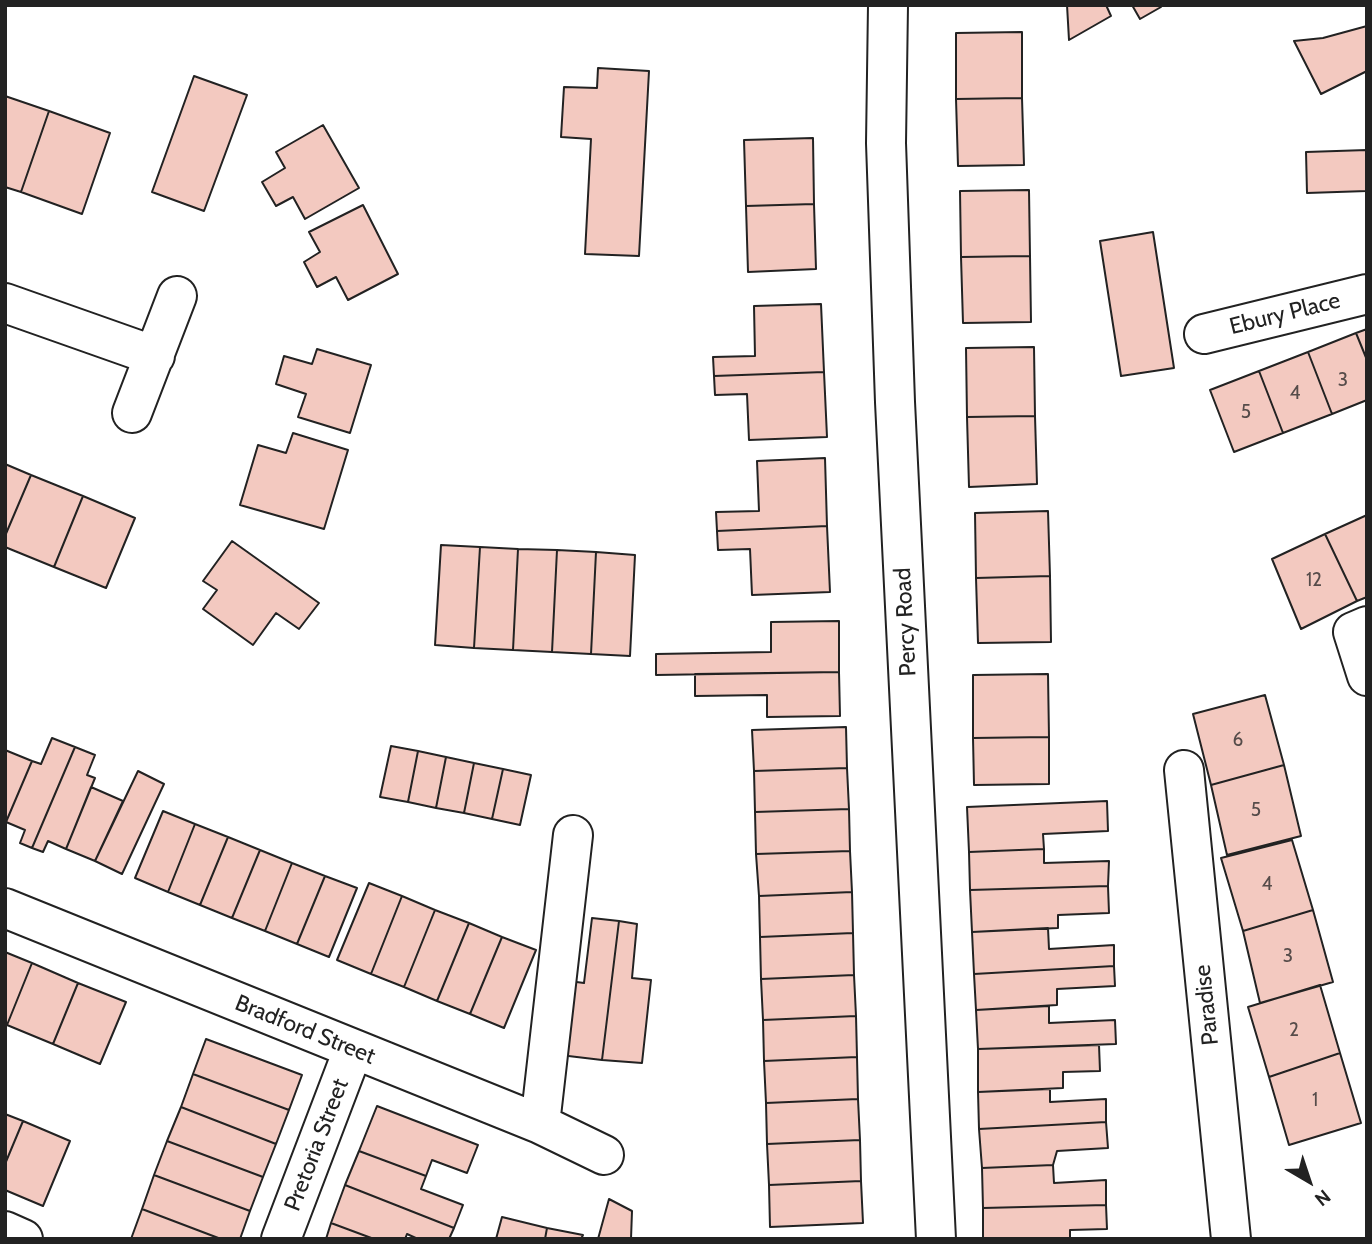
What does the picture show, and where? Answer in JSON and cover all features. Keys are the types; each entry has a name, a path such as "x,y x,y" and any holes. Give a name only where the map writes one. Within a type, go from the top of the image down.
{"street":[{"name":"Percy Road","path":"888,5 886,143 895,402 936,1239"},
{"name":"Ebury Place","path":"1204,334 1367,294"},
{"path":"132,413 177,296"},
{"path":"5,303 155,356"},
{"path":"1367,626 1353,632 1367,677"},
{"name":"Paradise","path":"1184,770 1231,1239"},
{"path":"540,1124 573,835"},
{"name":"Bradford Street","path":"5,908 540,1124 604,1155"},
{"name":"Pretoria Street","path":"281,1239 353,1050"},
{"path":"5,1231 23,1239"}],"building":[{"path":"1067,5 1106,5 1111,16 1069,40"},
{"path":"1132,5 1160,5 1161,7 1140,19"},
{"path":"1367,26 1367,71 1321,94 1294,41 1323,38"},
{"path":"1022,32 1022,98 956,99 956,33"},
{"path":"598,68 649,71 639,256 585,254 591,139 561,137 564,87 597,88"},
{"path":"194,76 247,95 204,211 152,192"},
{"path":"5,96 49,111 21,192 5,187"},
{"path":"1022,98 1024,165 958,166 956,99"},
{"path":"49,111 110,133 82,214 21,192"},
{"path":"323,125 359,188 305,219 293,197 276,206 262,182 285,168 276,152"},
{"path":"813,138 814,204 746,206 744,140"},
{"path":"1367,150 1367,191 1307,193 1306,152"},
{"path":"1029,190 1030,256 961,257 960,191"},
{"path":"814,204 816,269 748,272 746,206"},
{"path":"363,205 398,274 348,300 336,277 317,287 304,262 320,252 309,232"},
{"path":"1153,232 1174,368 1121,376 1100,241"},
{"path":"1030,256 1031,322 963,323 961,257"},
{"path":"821,304 824,372 714,376 713,357 755,356 754,306"},
{"path":"1367,329 1367,360 1356,333"},
{"path":"1356,333 1367,360 1367,400 1332,414 1308,352"},
{"path":"1034,347 1035,416 967,417 966,348"},
{"path":"317,349 371,365 350,433 298,417 306,394 276,384 284,356 312,364"},
{"path":"1308,352 1332,414 1283,433 1259,371"},
{"path":"1259,371 1283,433 1234,452 1210,390"},
{"path":"824,372 827,437 749,440 747,394 715,395 714,376"},
{"path":"1035,416 1037,484 969,487 967,417"},
{"path":"293,433 348,450 324,529 240,505 258,445 286,453"},
{"path":"825,458 827,526 717,531 716,512 759,511 757,461"},
{"path":"5,464 31,475 5,536"},
{"path":"31,475 83,496 54,567 5,547 5,536"},
{"path":"83,496 135,518 106,588 54,567"},
{"path":"1048,511 1050,576 976,578 975,513"},
{"path":"1367,515 1367,597 1357,601 1325,534"},
{"path":"827,526 830,592 752,595 750,549 718,550 717,531"},
{"path":"1325,534 1357,601 1301,629 1272,559"},
{"path":"232,541 319,603 299,629 276,613 253,645 203,609 217,590 203,581"},
{"path":"441,545 480,547 474,648 435,645"},
{"path":"480,547 518,549 513,650 474,648"},
{"path":"518,549 557,550 552,652 513,650"},
{"path":"557,550 596,552 591,654 552,652"},
{"path":"596,552 635,555 630,656 591,654"},
{"path":"1050,576 1051,642 978,643 976,578"},
{"path":"839,621 839,672 656,675 656,654 771,652 771,622"},
{"path":"839,672 840,716 767,717 767,695 695,696 695,674"},
{"path":"1048,674 1049,737 973,738 973,675"},
{"path":"1265,695 1284,765 1211,785 1193,714"},
{"path":"846,727 847,768 754,771 752,730"},
{"path":"1049,737 1049,784 974,785 973,738"},
{"path":"52,738 75,747 32,848 20,843 25,830 6,822 32,761 41,764"},
{"path":"391,746 418,751 408,802 380,797"},
{"path":"75,747 95,755 87,775 95,778 66,849 48,841 43,852 32,848"},
{"path":"5,750 32,761 6,822 5,822"},
{"path":"418,751 446,757 436,808 408,802"},
{"path":"446,757 474,763 464,813 436,808"},
{"path":"474,763 503,769 492,819 464,813"},
{"path":"1284,765 1301,836 1227,855 1211,785"},
{"path":"847,768 849,809 755,812 754,771"},
{"path":"503,769 531,775 520,825 492,819"},
{"path":"138,771 164,784 122,874 95,861"},
{"path":"91,787 123,801 95,861 66,849"},
{"path":"1107,801 1108,831 1043,834 1044,849 969,852 967,807"},
{"path":"849,809 850,851 756,854 755,812"},
{"path":"163,811 195,824 168,892 135,878"},
{"path":"195,824 228,837 200,905 168,892"},
{"path":"228,837 260,850 232,918 200,905"},
{"path":"1292,840 1313,910 1243,931 1221,858"},
{"path":"1044,849 1044,863 1109,861 1108,886 970,890 969,852"},
{"path":"260,850 292,863 265,931 232,918"},
{"path":"850,851 852,892 759,896 756,854"},
{"path":"292,863 325,876 297,944 265,931"},
{"path":"325,876 357,888 329,957 297,944"},
{"path":"369,883 402,896 371,974 337,960"},
{"path":"1108,886 1109,913 1058,915 1058,928 972,932 970,890"},
{"path":"852,892 853,933 760,937 759,896"},
{"path":"402,896 435,910 404,987 371,974"},
{"path":"435,910 469,923 437,1001 404,987"},
{"path":"1313,910 1333,982 1260,1003 1243,931"},
{"path":"592,918 619,921 602,1060 560,1055 569,981 584,983"},
{"path":"619,921 637,924 632,978 651,980 642,1063 602,1060"},
{"path":"469,923 502,937 470,1014 437,1001"},
{"path":"1048,928 1049,949 1114,945 1114,966 974,974 972,932"},
{"path":"853,933 854,975 761,979 760,937"},
{"path":"502,937 536,950 504,1028 470,1014"},
{"path":"5,952 32,963 7,1025 5,1024"},
{"path":"32,963 78,983 53,1044 7,1025"},
{"path":"1114,966 1115,986 1057,989 1057,1005 976,1010 974,974"},
{"path":"854,975 856,1016 763,1020 761,979"},
{"path":"78,983 126,1002 100,1064 53,1044"},
{"path":"1320,985 1340,1053 1269,1077 1248,1007"},
{"path":"1049,1006 1049,1023 1115,1020 1116,1044 978,1049 976,1010"},
{"path":"856,1016 857,1057 764,1061 763,1020"},
{"path":"206,1039 302,1075 289,1110 193,1074"},
{"path":"1099,1045 1100,1071 1063,1072 1063,1088 978,1092 978,1049"},
{"path":"1340,1053 1361,1123 1289,1145 1269,1077"},
{"path":"857,1057 858,1099 766,1103 764,1061"},
{"path":"193,1074 289,1110 276,1144 181,1107"},
{"path":"1050,1089 1050,1102 1106,1099 1106,1122 979,1129 978,1092"},
{"path":"858,1099 860,1140 767,1144 766,1103"},
{"path":"377,1106 478,1145 467,1173 432,1160 426,1176 359,1151"},
{"path":"181,1107 276,1144 263,1177 167,1141"},
{"path":"5,1114 23,1121 5,1164"},
{"path":"23,1121 70,1141 43,1206 5,1190 5,1164"},
{"path":"1106,1122 1108,1148 1057,1151 1053,1165 982,1168 979,1129"},
{"path":"860,1140 861,1181 769,1185 767,1144"},
{"path":"167,1141 263,1177 250,1211 154,1175"},
{"path":"359,1151 426,1176 421,1189 463,1205 454,1228 345,1185"},
{"path":"1053,1165 1054,1183 1106,1180 1106,1205 983,1208 982,1168"},
{"path":"154,1175 250,1211 240,1239 221,1239 142,1209"},
{"path":"861,1181 863,1223 770,1227 769,1185"},
{"path":"345,1185 454,1228 449,1239 418,1239 407,1234 405,1239 374,1239 331,1223"},
{"path":"609,1199 632,1211 631,1239 598,1239"},
{"path":"1106,1205 1107,1229 1070,1230 1070,1239 983,1239 983,1208"},
{"path":"142,1209 221,1239 131,1239"},
{"path":"502,1217 547,1228 545,1239 496,1239"},
{"path":"331,1223 374,1239 326,1239"},
{"path":"547,1228 583,1235 581,1239 545,1239"}]}
